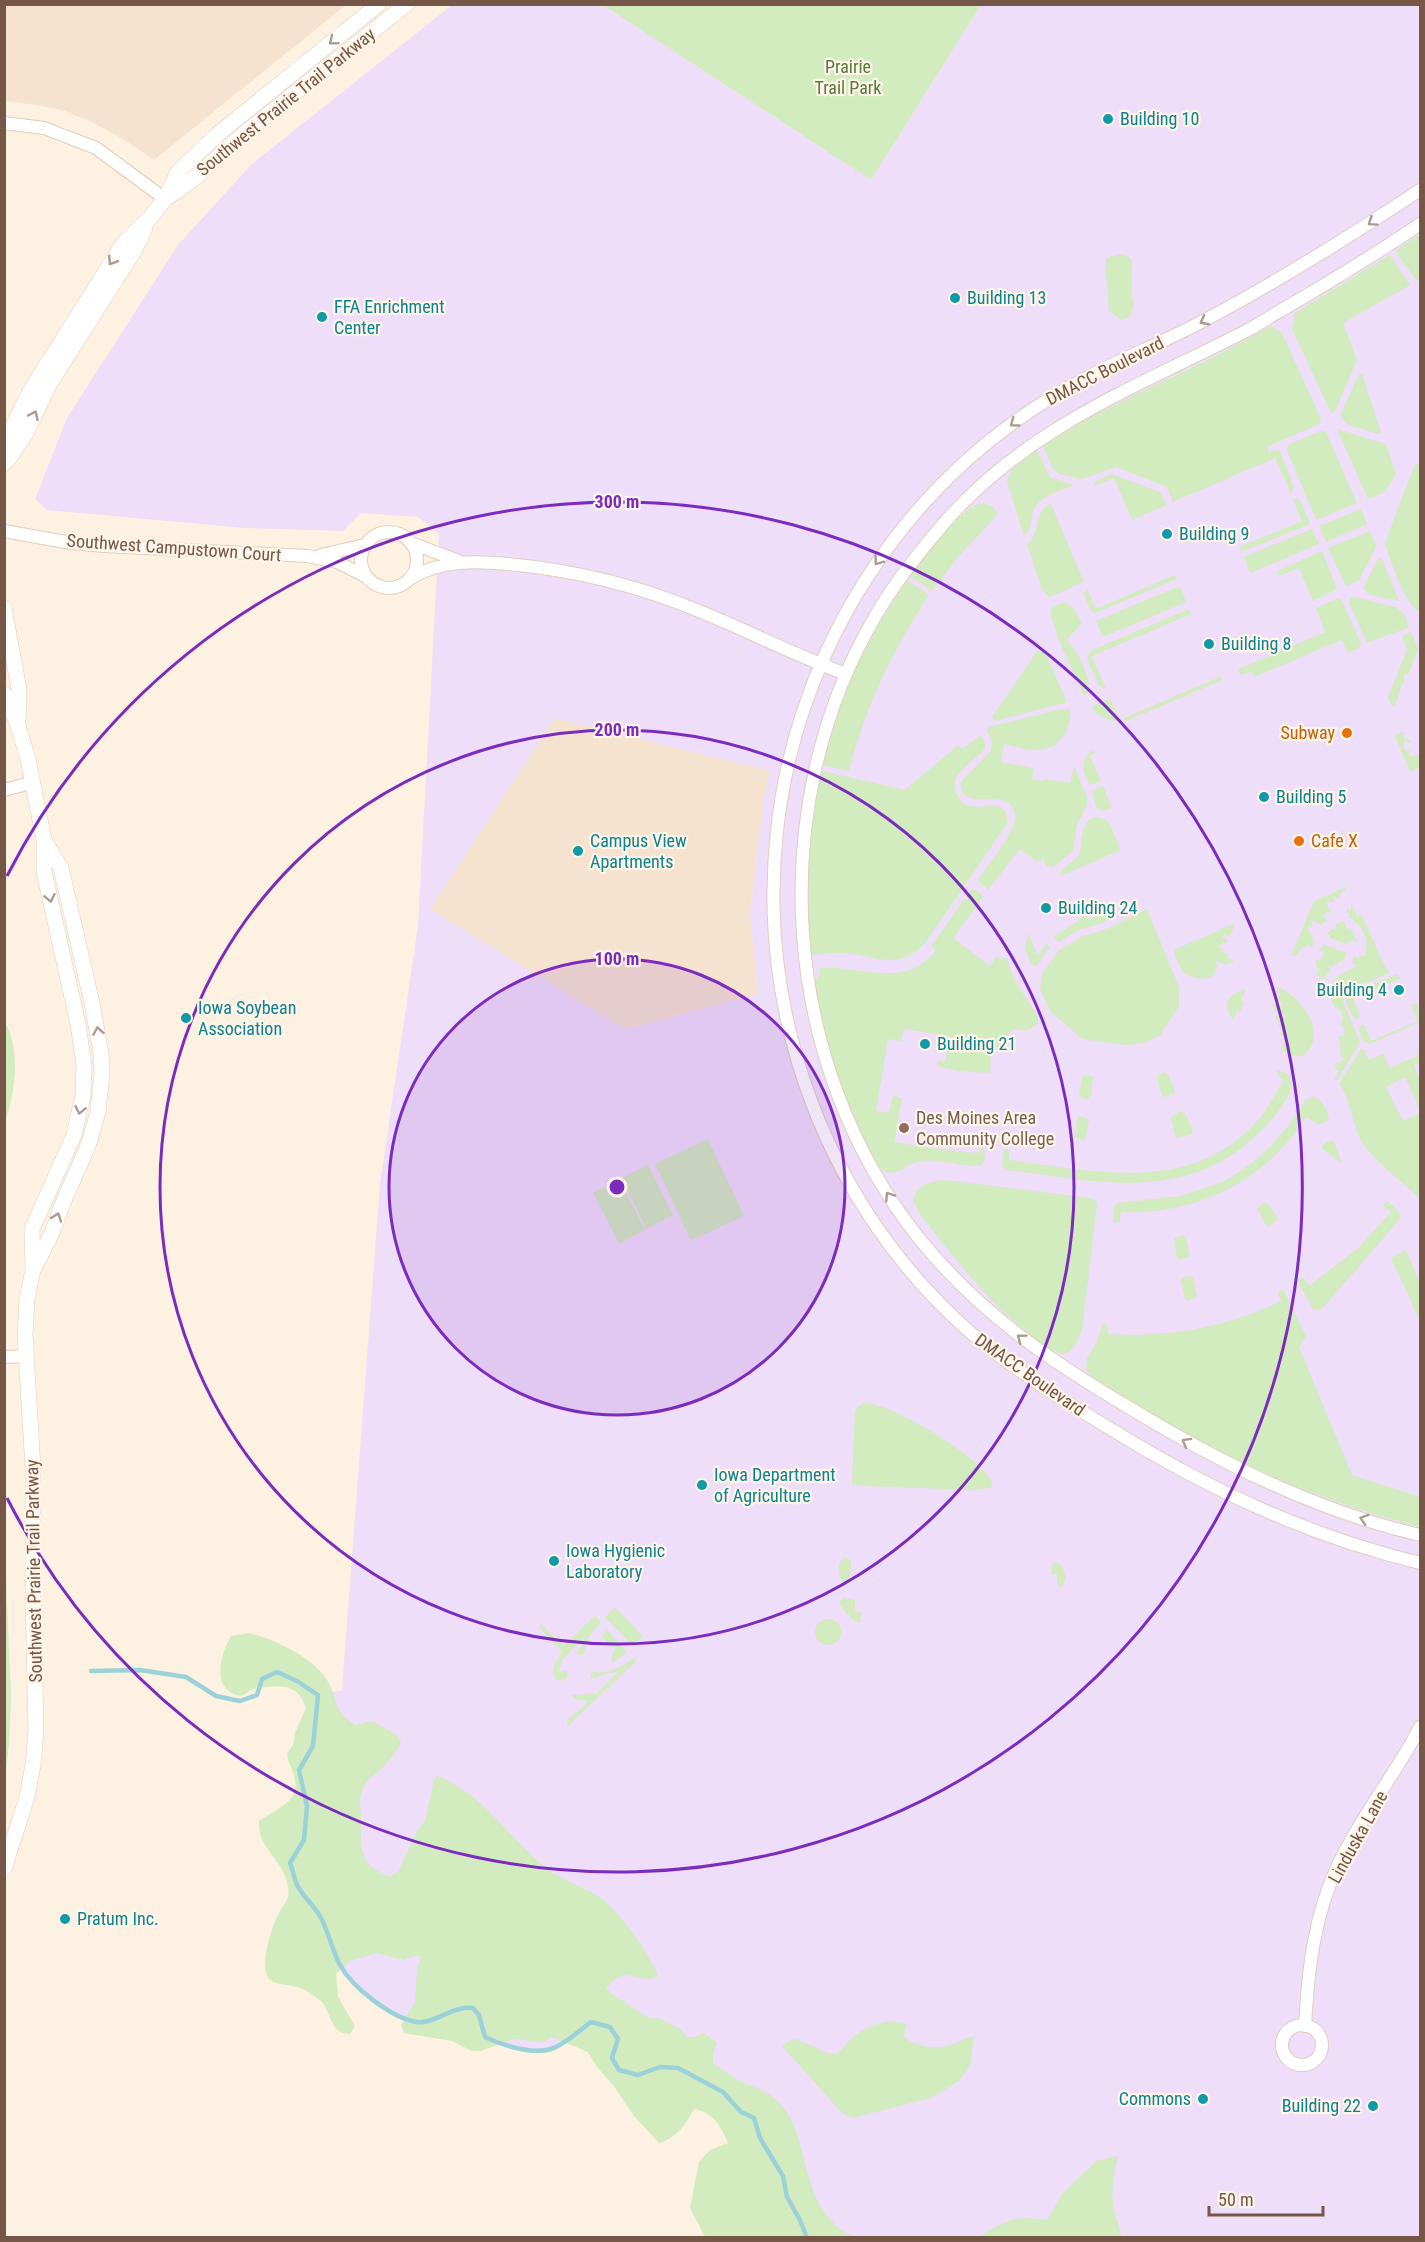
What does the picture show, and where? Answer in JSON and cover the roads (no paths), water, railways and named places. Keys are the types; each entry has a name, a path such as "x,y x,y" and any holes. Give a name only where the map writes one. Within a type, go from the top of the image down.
{"street":[{"name":"Southwest Prairie Trail Parkway","path":"165,200 178,172 199,152 379,4"},
{"name":"Southwest Prairie Trail Parkway","path":"4,465 11,430 30,391 123,244 165,200 192,180 251,128 407,4"},
{"path":"4,123 44,128 96,148 165,200"},
{"name":"DMACC Boulevard","path":"1420,190 1320,256 1268,287 1086,378 1042,403 992,439 928,498 890,545 860,588 820,665 799,721 783,788 773,876 774,936 786,1016 808,1095 844,1173 877,1227 917,1280 956,1320 996,1354 1054,1394 1163,1461 1257,1509 1362,1548 1420,1563"},
{"name":"DMACC Boulevard","path":"1420,224 1326,285 1251,329 1127,388 1061,425 1003,466 968,497 902,575 876,614 846,674 823,738 812,784 805,824 801,909 804,962 817,1030 834,1086 860,1147 915,1233 970,1295 1015,1334 1054,1362 1181,1439 1222,1461 1316,1502 1420,1535"},
{"name":"Southwest Campustown Court","path":"4,531 71,543 104,546 308,556 332,554 365,545 374,536 386,532 397,533 411,543 460,561 539,567 628,587 697,610 820,665 846,674"},
{"path":"411,543 415,548 417,560 411,578"},
{"path":"365,545 360,560 365,576"},
{"name":"Southwest Campustown Court","path":"308,556 337,562 365,576 376,586 391,589 406,583 423,571 460,561"},
{"name":"Southwest Prairie Trail Parkway","path":"4,608 20,689 17,722"},
{"name":"Southwest Prairie Trail Parkway","path":"4,693 17,722 44,840 44,872 78,1024 83,1050 84,1080 74,1135 32,1228 33,1270 27,1299 27,1356 33,1468 36,1731 27,1797 4,1869"},
{"path":"4,790 32,783"},
{"path":"4,1357 27,1356"},
{"name":"Linduska Lane","path":"1305,2026 1315,1933 1329,1888 1349,1844 1398,1768 1420,1727"}],"waterway":[{"path":"91,1671 140,1670 186,1677 216,1696 240,1701 257,1695 262,1679 277,1672 297,1681 318,1695 313,1746 299,1770 307,1806 304,1840 290,1863 297,1885 324,1924 340,1965 353,1982 384,2008 416,2022 429,2021 458,2009 473,2008 479,2015 485,2037 526,2050 544,2051 556,2047 591,2022 610,2027 618,2039 612,2058 619,2070 638,2075 660,2067 678,2068 723,2092 741,2112 754,2118 760,2138 783,2176 787,2197 807,2238"}],"place":[{"name":"Building 10","path":"1108,119"},
{"name":"Building 13","path":"955,298"},
{"name":"FFA Enrichment Center","path":"322,317"},
{"name":"Building 9","path":"1167,534"},
{"name":"Building 8","path":"1209,644"},
{"name":"Subway","path":"1347,733"},
{"name":"Building 5","path":"1264,797"},
{"name":"Cafe X","path":"1299,841"},
{"name":"Campus View Apartments","path":"578,851"},
{"name":"Building 24","path":"1046,908"},
{"name":"Building 4","path":"1399,990"},
{"name":"Iowa Soybean Association","path":"186,1018"},
{"name":"Building 21","path":"925,1044"},
{"name":"Des Moines Area Community College","path":"904,1128"},
{"name":"Iowa Department of Agriculture","path":"702,1485"},
{"name":"Iowa Hygienic Laboratory","path":"554,1561"},
{"name":"Pratum Inc.","path":"65,1919"},
{"name":"Commons","path":"1203,2099"},
{"name":"Building 22","path":"1373,2106"}],"park label":[{"name":"Prairie Trail Park","path":"848,77"}]}
